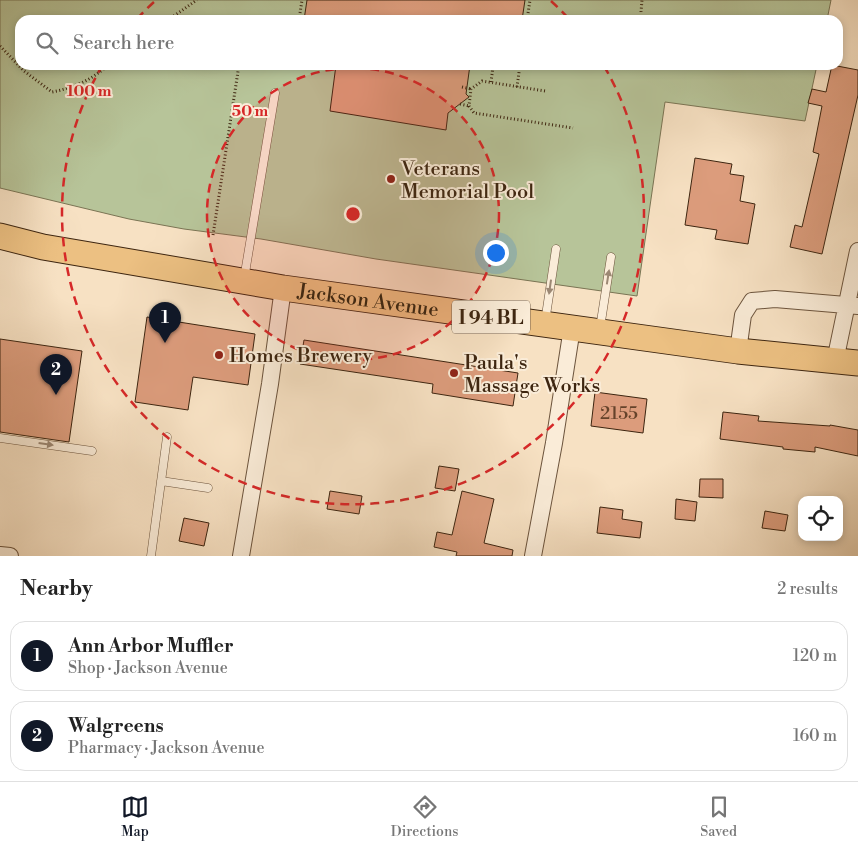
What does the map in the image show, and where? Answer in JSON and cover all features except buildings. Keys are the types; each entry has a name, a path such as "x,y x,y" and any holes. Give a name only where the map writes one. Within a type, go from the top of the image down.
{"main road":[{"name":"Jackson Avenue","path":"0,236 43,247 284,288 738,351 847,362"}],"street":[{"path":"847,362 858,251"},
{"path":"241,556 284,288"},
{"path":"738,351 743,315 752,301 775,299 852,306"},
{"path":"533,556 554,443 572,328"},
{"path":"0,554 10,556"}],"lane":[{"path":"244,281 275,93"},
{"path":"545,325 556,249"},
{"path":"600,332 611,257"},
{"path":"151,556 167,436"},
{"path":"0,438 92,451"},
{"path":"161,482 208,488"}],"path":[{"path":"175,15 197,0"},
{"path":"302,0 302,15"},
{"path":"528,15 530,0"},
{"path":"640,12 642,0"},
{"path":"0,46 15,62"},
{"path":"23,70 52,92 65,90 97,76 103,70"},
{"path":"213,235 238,70"},
{"path":"491,82 493,70"},
{"path":"517,86 519,70"},
{"path":"462,87 471,88 482,81 545,92"},
{"path":"471,88 469,106 474,113 573,128"},
{"path":"460,104 469,106"}],"green space":[{"path":"0,0 831,0 828,15 15,15 15,70 816,70 805,121 665,102 637,296 376,259 261,239 184,229 129,219 0,188"}],"place":[{"name":"Veterans Memorial Pool","path":"391,179"},
{"name":"Ann Arbor Muffler","path":"165,343"},
{"name":"Homes Brewery","path":"219,355"},
{"name":"Paula's Massage Works","path":"454,373"},
{"name":"Walgreens","path":"56,395"}]}
